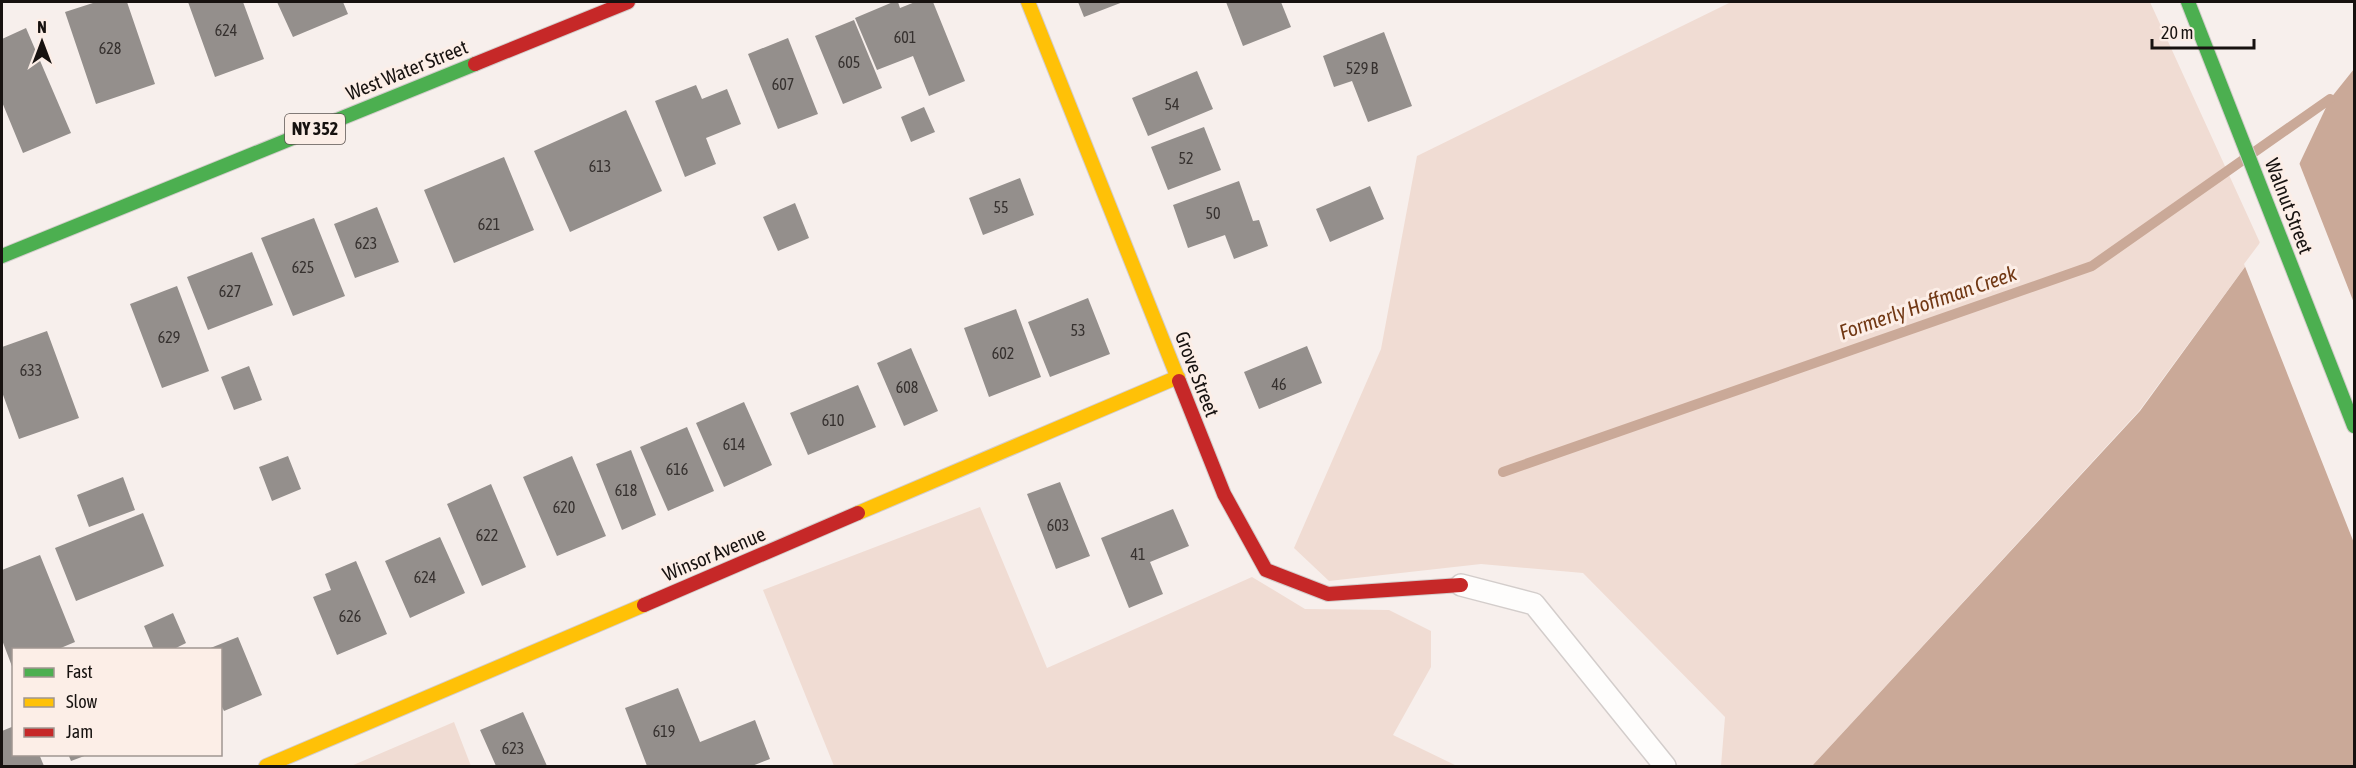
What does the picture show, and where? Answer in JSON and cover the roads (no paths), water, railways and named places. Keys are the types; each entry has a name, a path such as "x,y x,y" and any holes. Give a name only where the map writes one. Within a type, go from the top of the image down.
{"street":[{"name":"West Water Street","path":"2,256 628,2"},
{"name":"Grove Street","path":"1028,2 1224,495 1266,570 1328,594 1461,585"},
{"name":"Walnut Street","path":"2188,2 2355,426"},
{"name":"Winsor Avenue","path":"266,766 1178,377"}],"lane":[{"path":"1461,585 1534,604 1665,766"}],"waterway":[{"name":"Formerly Hoffman Creek","path":"1503,472 2092,266 2330,99"}]}
